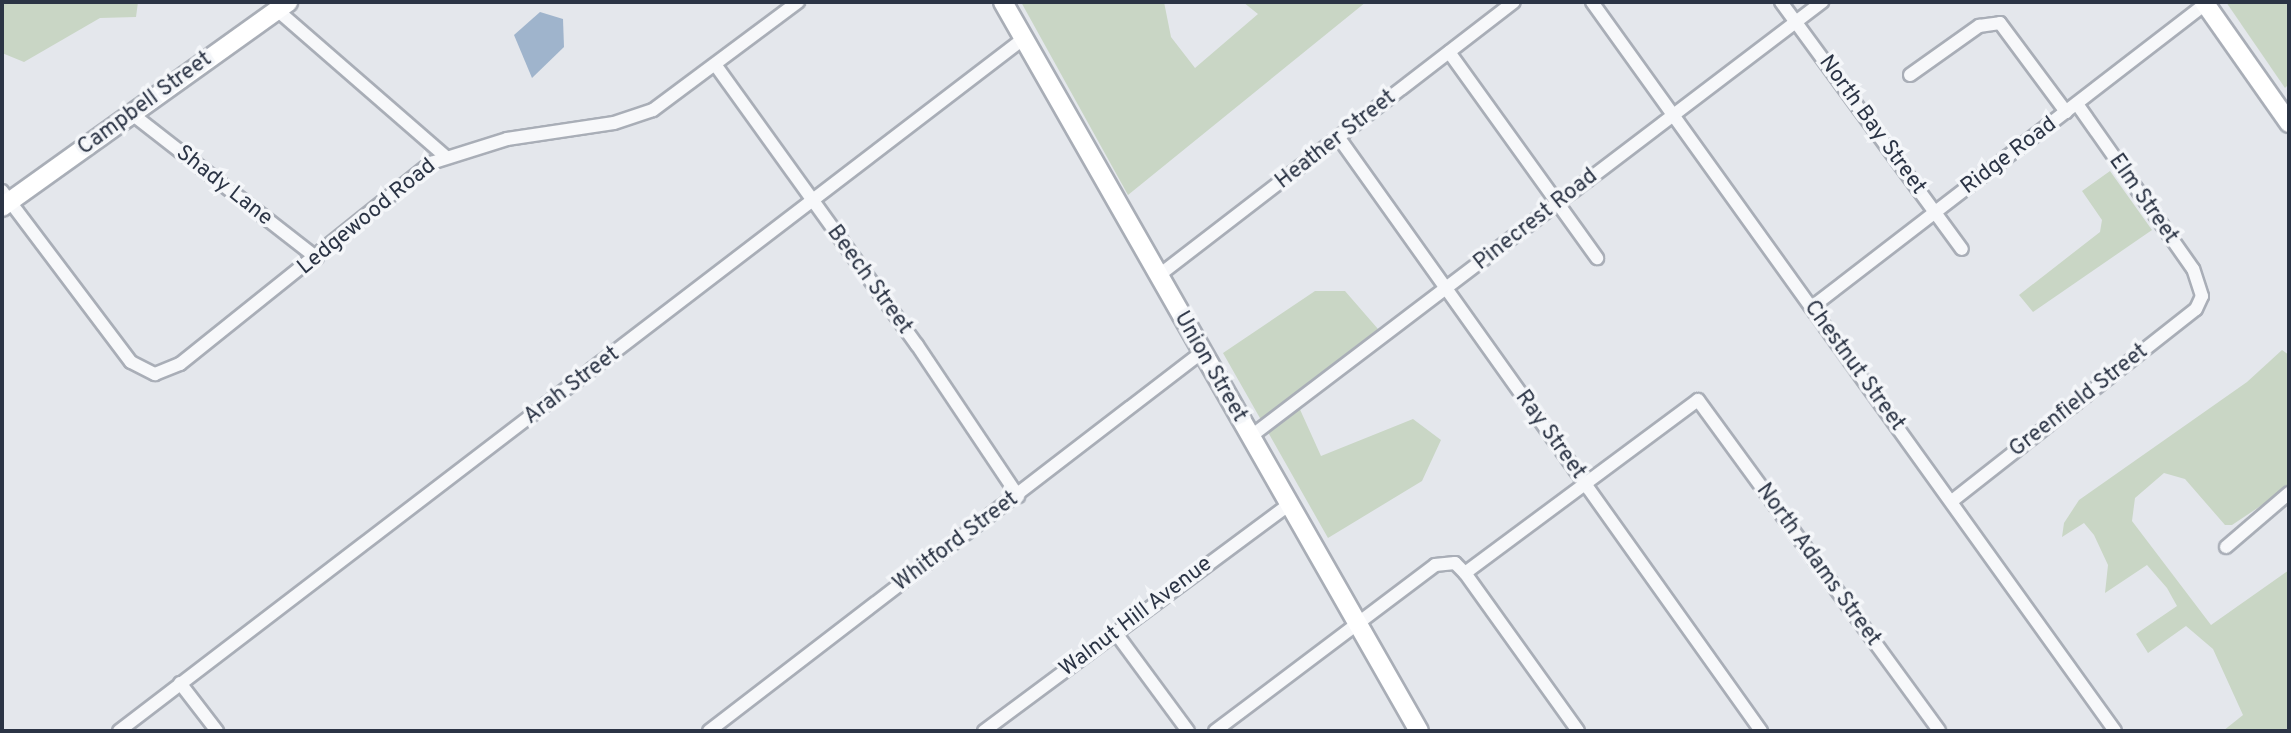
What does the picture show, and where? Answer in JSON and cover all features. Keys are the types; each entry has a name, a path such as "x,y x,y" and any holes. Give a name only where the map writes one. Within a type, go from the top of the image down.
{"street":[{"name":"Ledgewood Road","path":"4,200 131,362 155,374 180,364 317,258 419,171 445,156 640,116 717,67 798,2"},
{"name":"Union Street","path":"1003,2 1419,731"},
{"name":"Heather Street","path":"1158,276 1514,2"},
{"name":"Chestnut Street","path":"1592,2 2115,731"},
{"name":"North Bay Street","path":"1781,2 1962,249"},
{"name":"Pinecrest Road","path":"1250,437 1446,291 1822,2"},
{"path":"2205,3 2289,123"},
{"name":"Ridge Road","path":"1812,307 2205,3"},
{"path":"282,6 445,156"},
{"name":"Campbell Street","path":"4,200 132,114 282,6"},
{"path":"1910,75 1979,26 2000,23 2066,112"},
{"name":"Arah Street","path":"119,731 813,203 1023,39"},
{"path":"1449,52 1597,258"},
{"name":"Beech Street","path":"717,67 1018,496"},
{"name":"Elm Street","path":"2077,104 2193,269 2202,296"},
{"name":"Shady Lane","path":"132,114 317,258"},
{"name":"Ray Street","path":"1339,138 1761,731"},
{"name":"Greenfield Street","path":"1952,501 2196,309 2202,296"},
{"name":"Whitford Street","path":"709,731 1202,352"},
{"name":"North Adams Street","path":"1584,483 1698,400 1939,731"},
{"path":"1465,573 1584,483"},
{"path":"2226,547 2289,493"},
{"name":"Walnut Hill Avenue","path":"984,731 1290,504"},
{"path":"1215,731 1435,565 1455,563 1578,731"},
{"path":"1115,632 1188,731"},
{"path":"180,683 217,731"}],"green space":[{"path":"2,2 138,2 136,17 100,18 24,62 2,53"},
{"path":"1021,2 1164,2 1171,37 1195,68 1258,14 1243,2 1366,2 1128,195"},
{"path":"2226,2 2289,2 2289,84 2285,88"},
{"path":"2110,171 2152,230 2033,312 2019,295 2100,232 2102,220 2082,191"},
{"path":"1315,291 1345,291 1378,329 1293,394 1321,456 1413,419 1441,440 1422,481 1328,538 1223,353"},
{"path":"2282,350 2289,355 2289,487 2232,525 2225,525 2185,479 2164,473 2135,498 2132,521 2211,625 2289,570 2289,731 2223,731 2243,715 2213,649 2186,626 2148,653 2136,634 2177,606 2167,588 2147,565 2105,593 2108,565 2094,535 2084,523 2062,537 2064,523 2079,500 2247,382"}],"water":[{"path":"540,12 563,19 564,47 532,78 514,35"}]}
